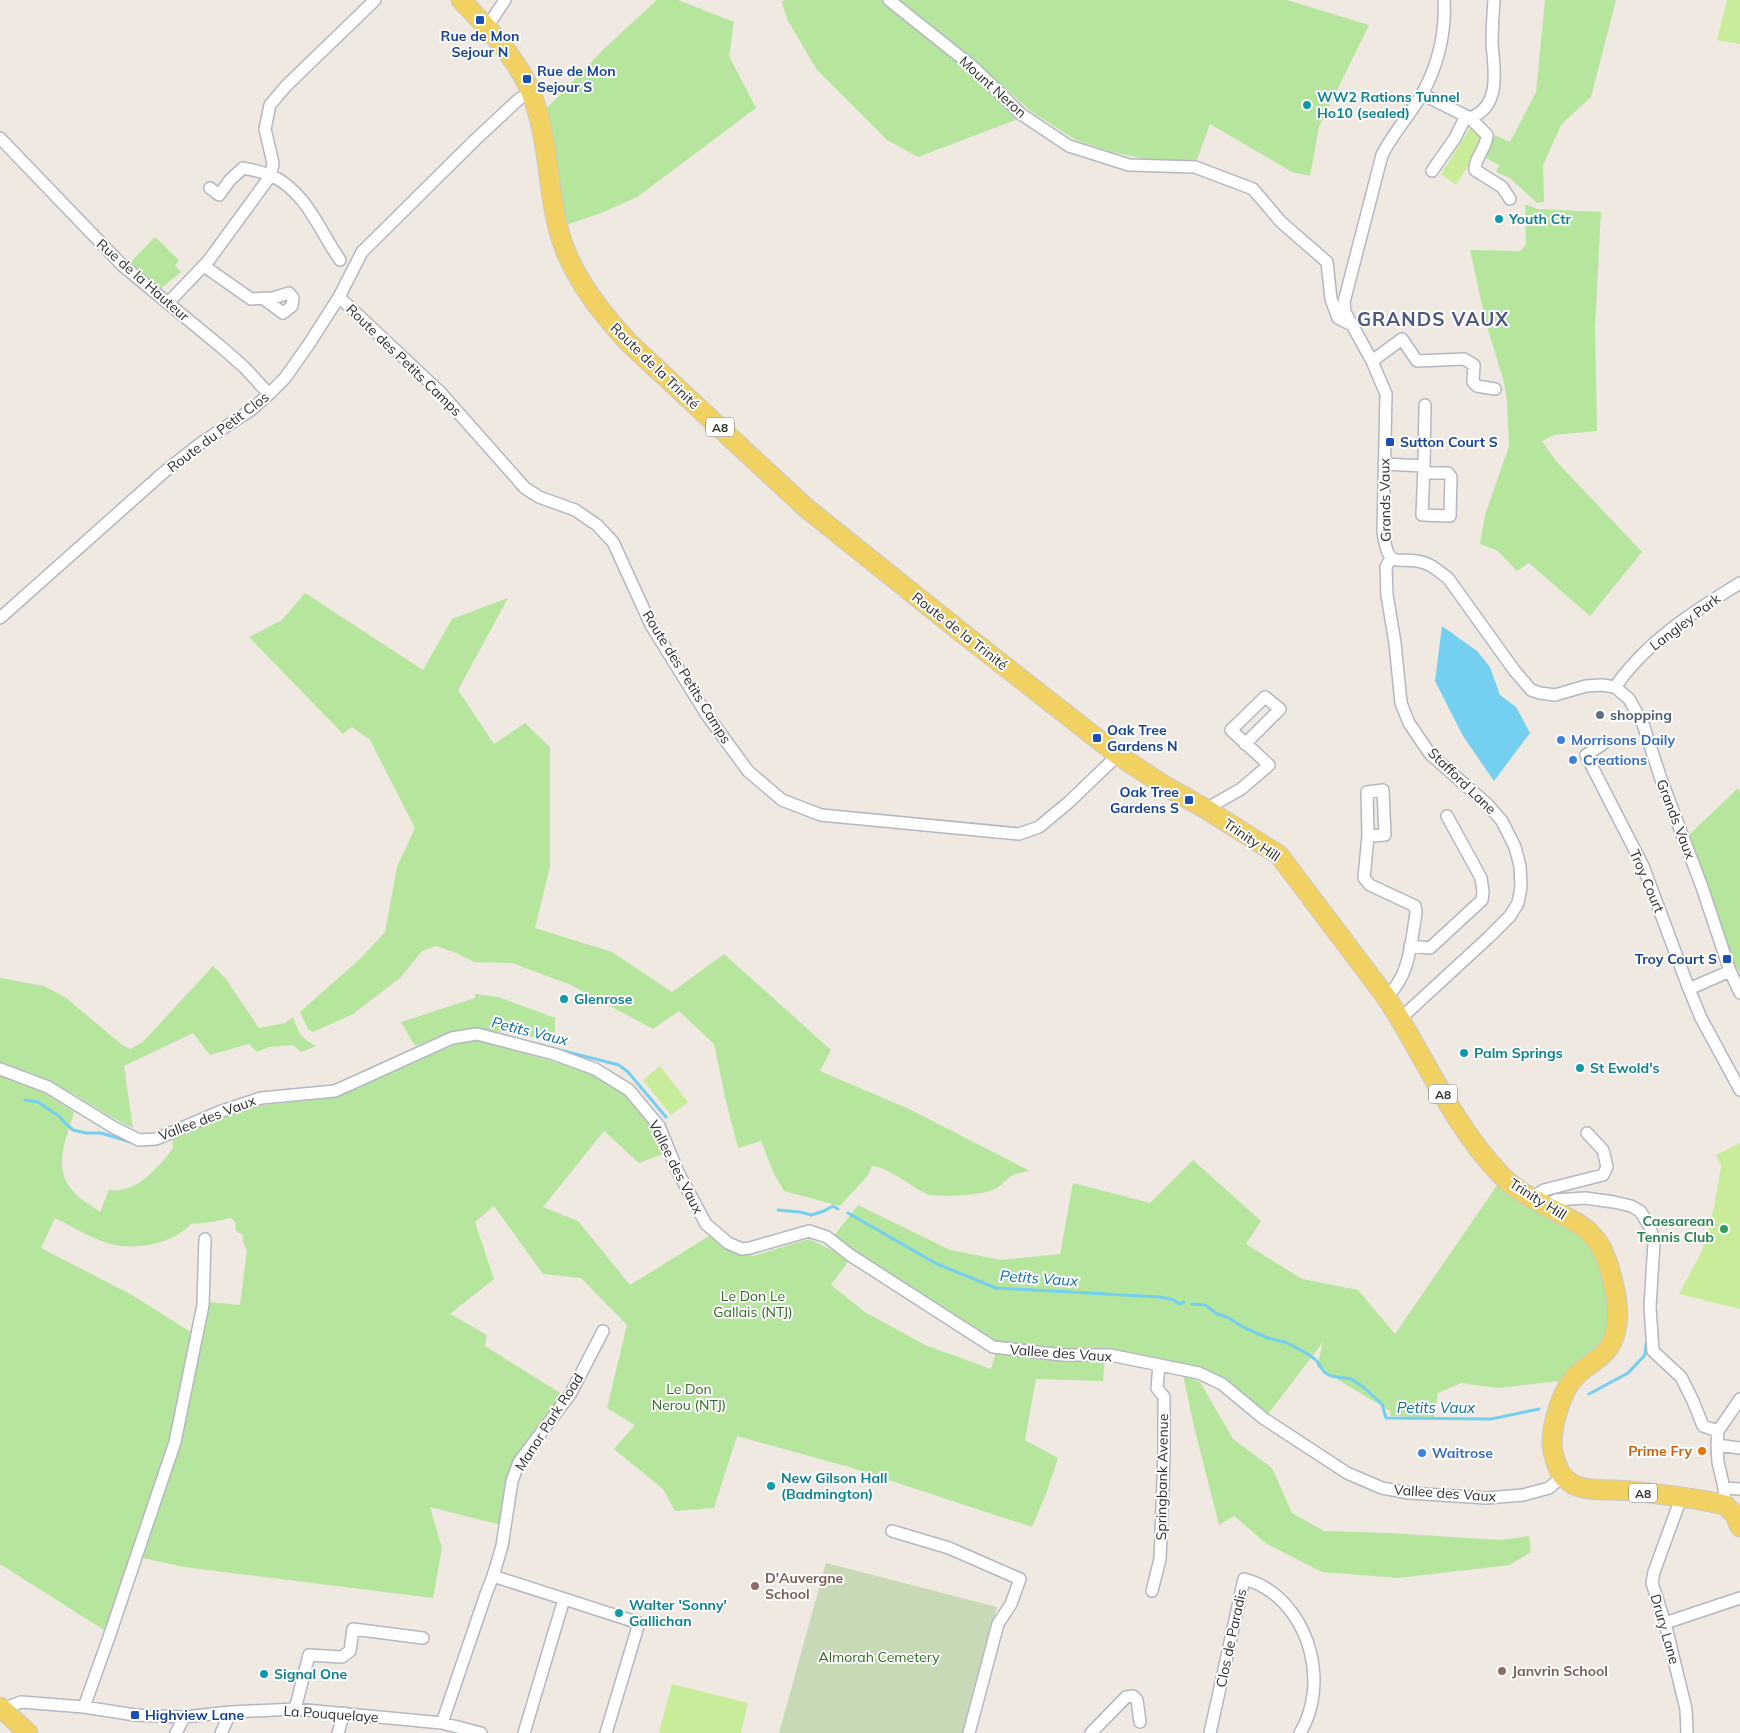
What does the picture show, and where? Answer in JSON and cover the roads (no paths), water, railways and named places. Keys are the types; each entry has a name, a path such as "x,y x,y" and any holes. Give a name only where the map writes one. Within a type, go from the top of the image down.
{"main road":[{"name":"Route de la Trinité","path":"461,0 487,27 518,68 530,92 538,112 557,224 563,243 587,292 603,314 629,343 804,507 1118,755"},
{"name":"Trinity Hill","path":"1118,755 1165,786 1280,854 1386,997 1422,1060 1482,1154 1504,1178 1538,1202 1582,1226 1598,1242 1608,1261 1614,1283 1618,1310 1617,1327 1611,1343 1597,1360 1574,1378 1563,1396 1552,1444 1563,1476"},
{"name":"A8","path":"1563,1476 1575,1485 1592,1488 1681,1498 1725,1496"},
{"path":"1725,1496 1740,1527"},
{"path":"1,1708 28,1733"}],"street":[{"path":"168,304 204,266 271,175 273,163 265,129 270,105 286,86 375,0"},
{"path":"487,27 505,0"},
{"name":"Mount Neron","path":"889,0 973,67 1021,114 1069,146 1130,165 1195,167 1253,189 1281,222 1327,262 1331,299 1338,318 1352,325"},
{"name":"Grands Vaux","path":"1444,0 1442,41 1435,65 1422,94 1390,140 1382,155 1344,302 1345,312 1380,376 1387,401 1383,532 1385,548 1391,558 1399,561 1424,563 1435,568 1448,578 1514,670 1531,690 1555,695 1586,686 1602,685 1615,687 1629,699 1643,724 1661,780 1677,818 1730,971 1740,993"},
{"path":"1468,117 1476,116 1488,104 1493,92 1496,71 1492,43 1494,0"},
{"name":"Route du Petit Clos","path":"0,618 163,473 269,394 290,371 339,297 362,252 475,140 519,99 530,92"},
{"path":"1422,94 1468,117 1487,135 1487,142 1474,165 1475,170 1502,187 1510,199"},
{"path":"1432,171 1468,117"},
{"name":"Rue de la Hauteur","path":"0,138 123,266 244,367 269,394"},
{"path":"210,188 219,196 230,180 243,168 271,175 297,193 310,209 340,260"},
{"path":"204,266 251,300 264,299"},
{"name":"Route des Petits Camps","path":"339,297 440,392 525,488 539,497 575,510 597,525 613,542 651,625 707,715 748,772 782,800 821,814 1019,834 1039,827 1070,802 1118,755"},
{"path":"1372,361 1402,339 1417,362 1464,359 1474,364 1473,382 1477,386 1495,389"},
{"path":"1384,464 1424,470 1425,405"},
{"name":"Stafford Lane","path":"1391,558 1386,567 1387,595 1395,643 1401,703 1409,723 1430,754 1488,805 1502,821 1520,866 1522,887 1518,903 1510,916 1400,1019"},
{"name":"Langley Park","path":"1615,687 1635,662 1664,634 1698,609 1740,583"},
{"path":"1206,809 1241,789 1269,765 1245,744"},
{"name":"Troy Court","path":"1603,744 1586,755 1643,866 1689,989"},
{"path":"1410,946 1430,948 1482,900 1481,878 1447,816"},
{"path":"1368,836 1364,878 1370,885 1415,906 1416,913 1403,975 1391,993 1386,997"},
{"path":"1730,971 1689,989 1701,1018 1740,1090"},
{"name":"Vallee des Vaux","path":"0,1069 48,1087 139,1140 156,1139 219,1112 261,1098 335,1091 452,1038 477,1034 554,1054 595,1069 629,1090 659,1126 678,1172 706,1224 728,1243 742,1249 809,1231 827,1237 850,1255 994,1347 1062,1355 1110,1355 1199,1373 1222,1384 1263,1418 1347,1474 1382,1488 1409,1493 1486,1498 1523,1495 1549,1488 1563,1476"},
{"path":"1538,1202 1544,1190 1602,1175 1607,1167 1603,1150 1587,1134"},
{"path":"1538,1202 1584,1198 1614,1202 1631,1206 1640,1211 1650,1227 1654,1242 1650,1306 1653,1351 1681,1377 1703,1426 1718,1431"},
{"path":"84,1707 175,1442 203,1305 206,1239"},
{"name":"Manor Park Road","path":"442,1723 486,1594 494,1576 502,1546 512,1481 520,1462 571,1393 603,1331"},
{"name":"Springbank Avenue","path":"1152,1591 1160,1559 1164,1454 1164,1397 1157,1388 1159,1365"},
{"path":"1740,1399 1718,1431 1717,1445 1718,1462 1725,1496 1740,1489"},
{"path":"1717,1445 1740,1448"},
{"name":"Drury Lane","path":"1681,1498 1654,1572 1652,1583 1665,1623 1686,1709 1687,1733"},
{"path":"892,1531 949,1548 1020,1578 1011,1604 998,1624 969,1733"},
{"path":"494,1576 639,1623 606,1733"},
{"name":"Clos de Paradis","path":"1210,1733 1244,1579 1262,1586 1284,1603 1301,1625 1310,1651 1315,1684 1309,1709 1300,1733"},
{"path":"1665,1623 1740,1598"},
{"path":"524,1733 564,1599"},
{"path":"295,1709 309,1655 342,1657 350,1651 353,1629 423,1638"},
{"path":"1092,1733 1126,1697 1133,1696 1137,1700 1140,1722"},
{"name":"La Pouquelaye","path":"1,1708 21,1702 84,1707 135,1715 184,1717 231,1712 295,1709 442,1723 477,1732"},
{"path":"222,1733 231,1712"},
{"path":"338,1733 344,1713"},
{"path":"176,1733 184,1717"}],"water":[{"path":"1442,626 1477,651 1490,667 1500,695 1516,707 1530,733 1494,781 1463,736 1435,681"}],"waterway":[{"name":"Petits Vaux","path":"493,1033 619,1065 628,1072 666,1117"},
{"name":"Petits Vaux","path":"25,1100 38,1102 59,1116 73,1130 86,1133 101,1133 134,1143"},
{"name":"Petits Vaux","path":"778,1210 811,1215 833,1206 838,1209"},
{"name":"Petits Vaux","path":"848,1213 937,1264 996,1288 1160,1297 1174,1300 1179,1304 1184,1302"},
{"name":"Petits Vaux","path":"1192,1304 1205,1305 1217,1314 1227,1317 1245,1328 1268,1338 1285,1342 1316,1360 1325,1373 1331,1376 1351,1379 1382,1404 1386,1418 1491,1419 1539,1409"},
{"name":"Petits Vaux","path":"1589,1394 1628,1373 1645,1355 1646,1344"}],"place":[{"name":"Rue de Mon Sejour N","path":"480,20"},
{"name":"Rue de Mon Sejour S","path":"527,79"},
{"name":"WW2 Rations Tunnel Ho10 (sealed)","path":"1307,105"},
{"name":"Youth Ctr","path":"1499,219"},
{"name":"Sutton Court S","path":"1390,442"},
{"name":"shopping","path":"1600,715"},
{"name":"Oak Tree Gardens N","path":"1097,738"},
{"name":"Morrisons Daily","path":"1561,740"},
{"name":"Creations","path":"1573,760"},
{"name":"Oak Tree Gardens S","path":"1189,800"},
{"name":"Troy Court S","path":"1727,959"},
{"name":"Glenrose","path":"564,999"},
{"name":"Palm Springs","path":"1464,1053"},
{"name":"St Ewold's","path":"1580,1068"},
{"name":"Caesarean Tennis Club","path":"1724,1229"},
{"name":"Prime Fry","path":"1702,1451"},
{"name":"Waitrose","path":"1422,1453"},
{"name":"New Gilson Hall (Badmington)","path":"771,1486"},
{"name":"D'Auvergne School","path":"755,1586"},
{"name":"Walter 'Sonny' Gallichan","path":"619,1613"},
{"name":"Janvrin School","path":"1502,1671"},
{"name":"Signal One","path":"264,1674"},
{"name":"Highview Lane","path":"135,1715"}],"district":[{"name":"GRANDS VAUX","path":"1433,319"}],"park label":[{"name":"Le Don Le Gallais (NTJ)","path":"753,1304"},
{"name":"Le Don Nerou (NTJ)","path":"689,1398"},
{"name":"Almorah Cemetery","path":"879,1657"}]}
